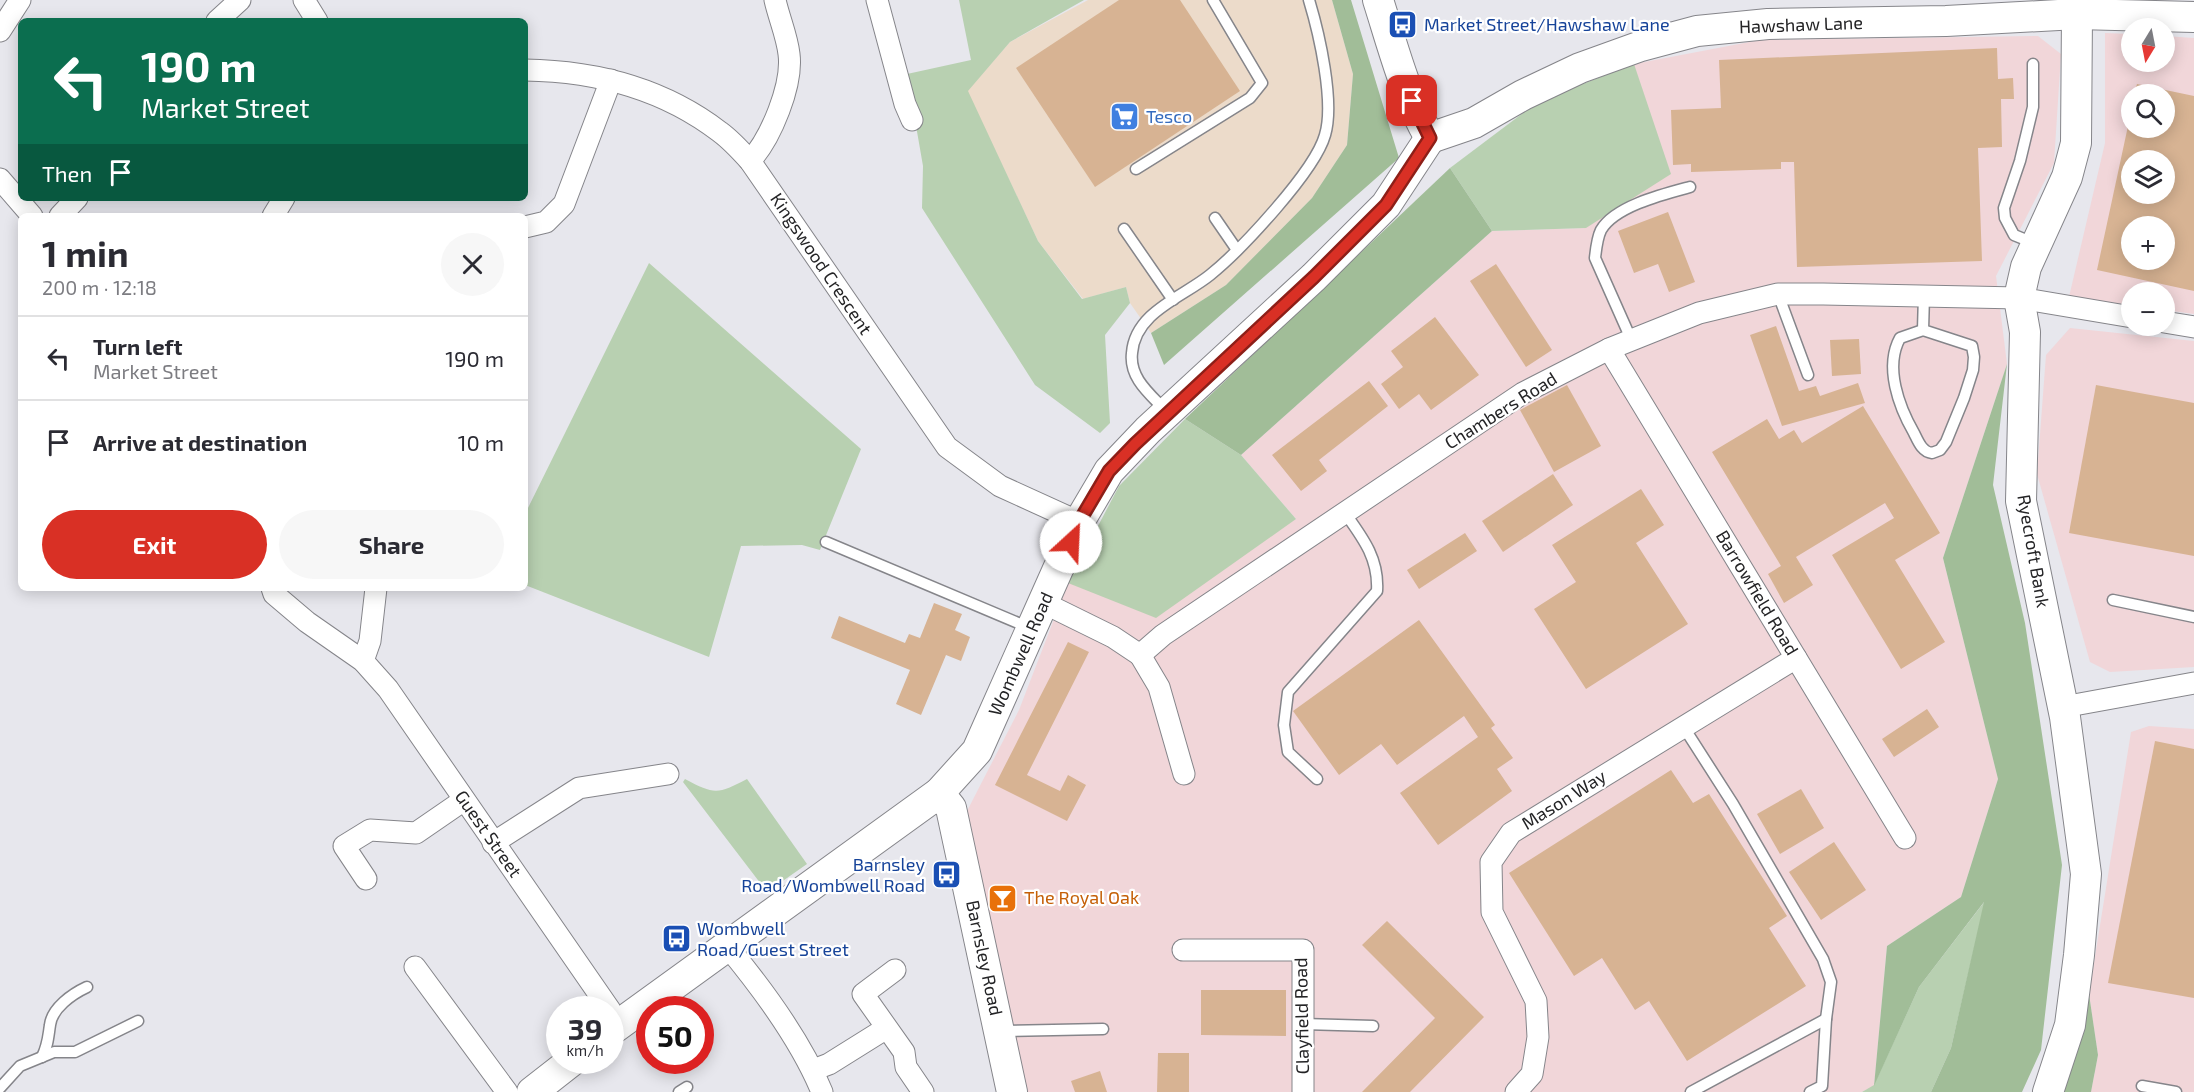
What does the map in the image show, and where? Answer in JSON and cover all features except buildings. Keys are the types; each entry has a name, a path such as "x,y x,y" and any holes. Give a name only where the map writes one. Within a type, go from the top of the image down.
{"main road":[{"path":"1378,0 1410,97 1430,138"},
{"name":"Hawshaw Lane","path":"1430,138 1474,123 1523,95 1580,68 1641,46 1697,31 1946,11 2194,17"},
{"name":"Ryecroft Bank","path":"2048,1092 2070,1025 2086,874 2063,707 2021,501 2025,332 2019,298 2026,267 2067,177 2076,143 2077,14"},
{"name":"Wombwell Road","path":"624,1012 727,946 939,793 977,751 1079,522 1109,471 1168,412 1314,277 1386,205 1430,138"},
{"name":"Barnsley Road","path":"939,793 951,808 1012,1092"},
{"path":"532,1092 555,1074"}],"street":[{"path":"0,31 20,0"},
{"path":"220,18 240,0"},
{"path":"304,0 315,18"},
{"path":"750,161 759,152 776,118 787,81 789,55 775,0"},
{"path":"877,0 905,104 912,120"},
{"name":"Kingswood Crescent","path":"528,70 563,70 611,80 651,93 721,132 750,161 947,447 1000,486 1079,522"},
{"path":"528,226 546,222 564,204 611,80"},
{"path":"0,179 18,200"},
{"path":"19,201 29,213"},
{"path":"63,213 74,201"},
{"name":"Chambers Road","path":"1140,655 1163,635 1523,393 1631,339 1699,313 1778,294 2019,298 2121,315"},
{"path":"2175,324 2194,327"},
{"name":"Barrowfield Road","path":"1609,349 1905,837"},
{"name":"Guest Street","path":"273,591 307,622 363,661 388,689 597,996"},
{"path":"363,661 370,641 376,591"},
{"path":"1039,616 1113,637 1140,655 1159,687 1184,774"},
{"name":"Mason Way","path":"1516,1092 1532,1074 1538,1037 1536,1001 1492,912 1491,862 1511,833 1796,658"},
{"path":"2063,707 2194,683"},
{"path":"494,843 579,788 668,774"},
{"path":"366,879 344,846 347,842 370,830 416,833 464,800"},
{"path":"727,946 813,1070 822,1092"},
{"name":"Clayfield Road","path":"1183,950 1303,950 1303,1092"},
{"path":"415,967 507,1092"},
{"path":"895,970 863,994 885,1029 904,1052 906,1067 923,1092"},
{"path":"813,1070 829,1064 885,1029"}],"lane":[{"path":"1136,169 1250,98 1262,82 1213,0"},
{"path":"1168,412 1141,386 1137,378 1131,353 1139,331 1157,310 1209,276 1237,250 1304,174 1319,153 1326,133 1328,110 1325,74 1309,0"},
{"path":"2033,64 2033,107 2020,161 2004,208 2005,218 2014,235 2036,244"},
{"path":"1631,339 1595,258 1596,246 1602,229 1615,217 1650,198 1690,187"},
{"path":"1215,218 1237,250"},
{"path":"1124,229 1173,300"},
{"path":"1778,294 1808,375"},
{"path":"1923,330 1924,296"},
{"path":"1923,330 1972,346 1974,357 1964,398 1946,442 1940,450 1932,453 1923,449 1903,415 1895,382 1894,360 1900,338 1923,330"},
{"path":"1317,779 1288,752 1284,725 1288,692 1377,591 1378,576 1375,561 1368,545 1345,513"},
{"path":"826,542 1039,616"},
{"path":"2113,600 2194,617"},
{"path":"1683,726 1733,804 1823,959 1831,982 1822,1086 1810,1092"},
{"path":"42,1057 48,1045 52,1016 66,1001 87,987"},
{"path":"1691,1092 1826,1019"},
{"path":"0,1088 20,1066 54,1053 75,1052 138,1021"},
{"path":"1303,1024 1372,1026"},
{"path":"1000,1031 1103,1029"},
{"path":"2142,1086 2176,1092"}],"shaded area":[{"path":"1088,0 1332,0 1353,74 1347,145 1312,198 1226,285 1151,333 1130,303 1126,287 1083,299 1038,241 967,91 1010,42"},
{"path":"2105,33 2121,34 2121,72 2175,72 2175,37 2194,38 2194,314 2175,311 2175,282 2121,282 2121,304 2069,297 2105,143"},
{"path":"2038,36 2061,54 2054,163 1996,276 2007,364 1943,558 1998,779 1961,897 1887,946 1874,1086 1862,1092 1027,1092 966,813 1019,710 1068,583 1296,519 1241,455 1492,231 1586,228 1634,64 1760,40"},
{"path":"2070,328 2121,333 2121,336 2194,341 2194,667 2110,672 2090,662 2037,474 2046,355"},
{"path":"2149,726 2194,729 2194,1092 2091,1092 2098,1055 2089,994 2131,732"}],"green space":[{"path":"959,0 1084,0 1010,42 968,91 1038,241 1082,299 1126,287 1130,303 1105,335 1110,423 1100,433 1035,385 922,208 923,166 907,74 971,60"},
{"path":"1332,0 1351,0 1399,158 1164,365 1151,333 1226,285 1312,198 1347,145 1353,74"},
{"path":"1634,64 1671,174 1586,228 1492,231 1450,168 1539,101"},
{"path":"1450,168 1492,231 1241,455 1185,419"},
{"path":"649,263 861,449 820,550 802,545 741,546 709,657 528,586 528,508"},
{"path":"2007,364 1993,485 2025,623 2062,865 2041,1050 2022,1092 1931,1092 1951,1048 1984,902 1919,987 1874,1086 1887,946 1961,897 1998,779 1943,558"},
{"path":"1185,419 1241,455 1296,519 1156,618 1068,583 1119,486"},
{"path":"685,779 703,788 716,791 729,788 747,779 807,864 767,892 683,782"},
{"path":"1985,901 1951,1048 1931,1092 1862,1092 1874,1085 1919,987"},
{"path":"2089,994 2098,1055 2091,1092 2063,1092"}],"place":[{"name":"Market Street/Hawshaw Lane","path":"1403,25"},
{"name":"Tesco","path":"1125,117"},
{"name":"Barnsley Road/Wombwell Road","path":"946,875"},
{"name":"The Royal Oak","path":"1003,898"},
{"name":"Wombwell Road/Guest Street","path":"676,939"}],"route":[{"path":"1071,542 1079,522 1109,471 1148,430 1314,277 1386,205 1402,184 1430,138 1412,101"}]}
